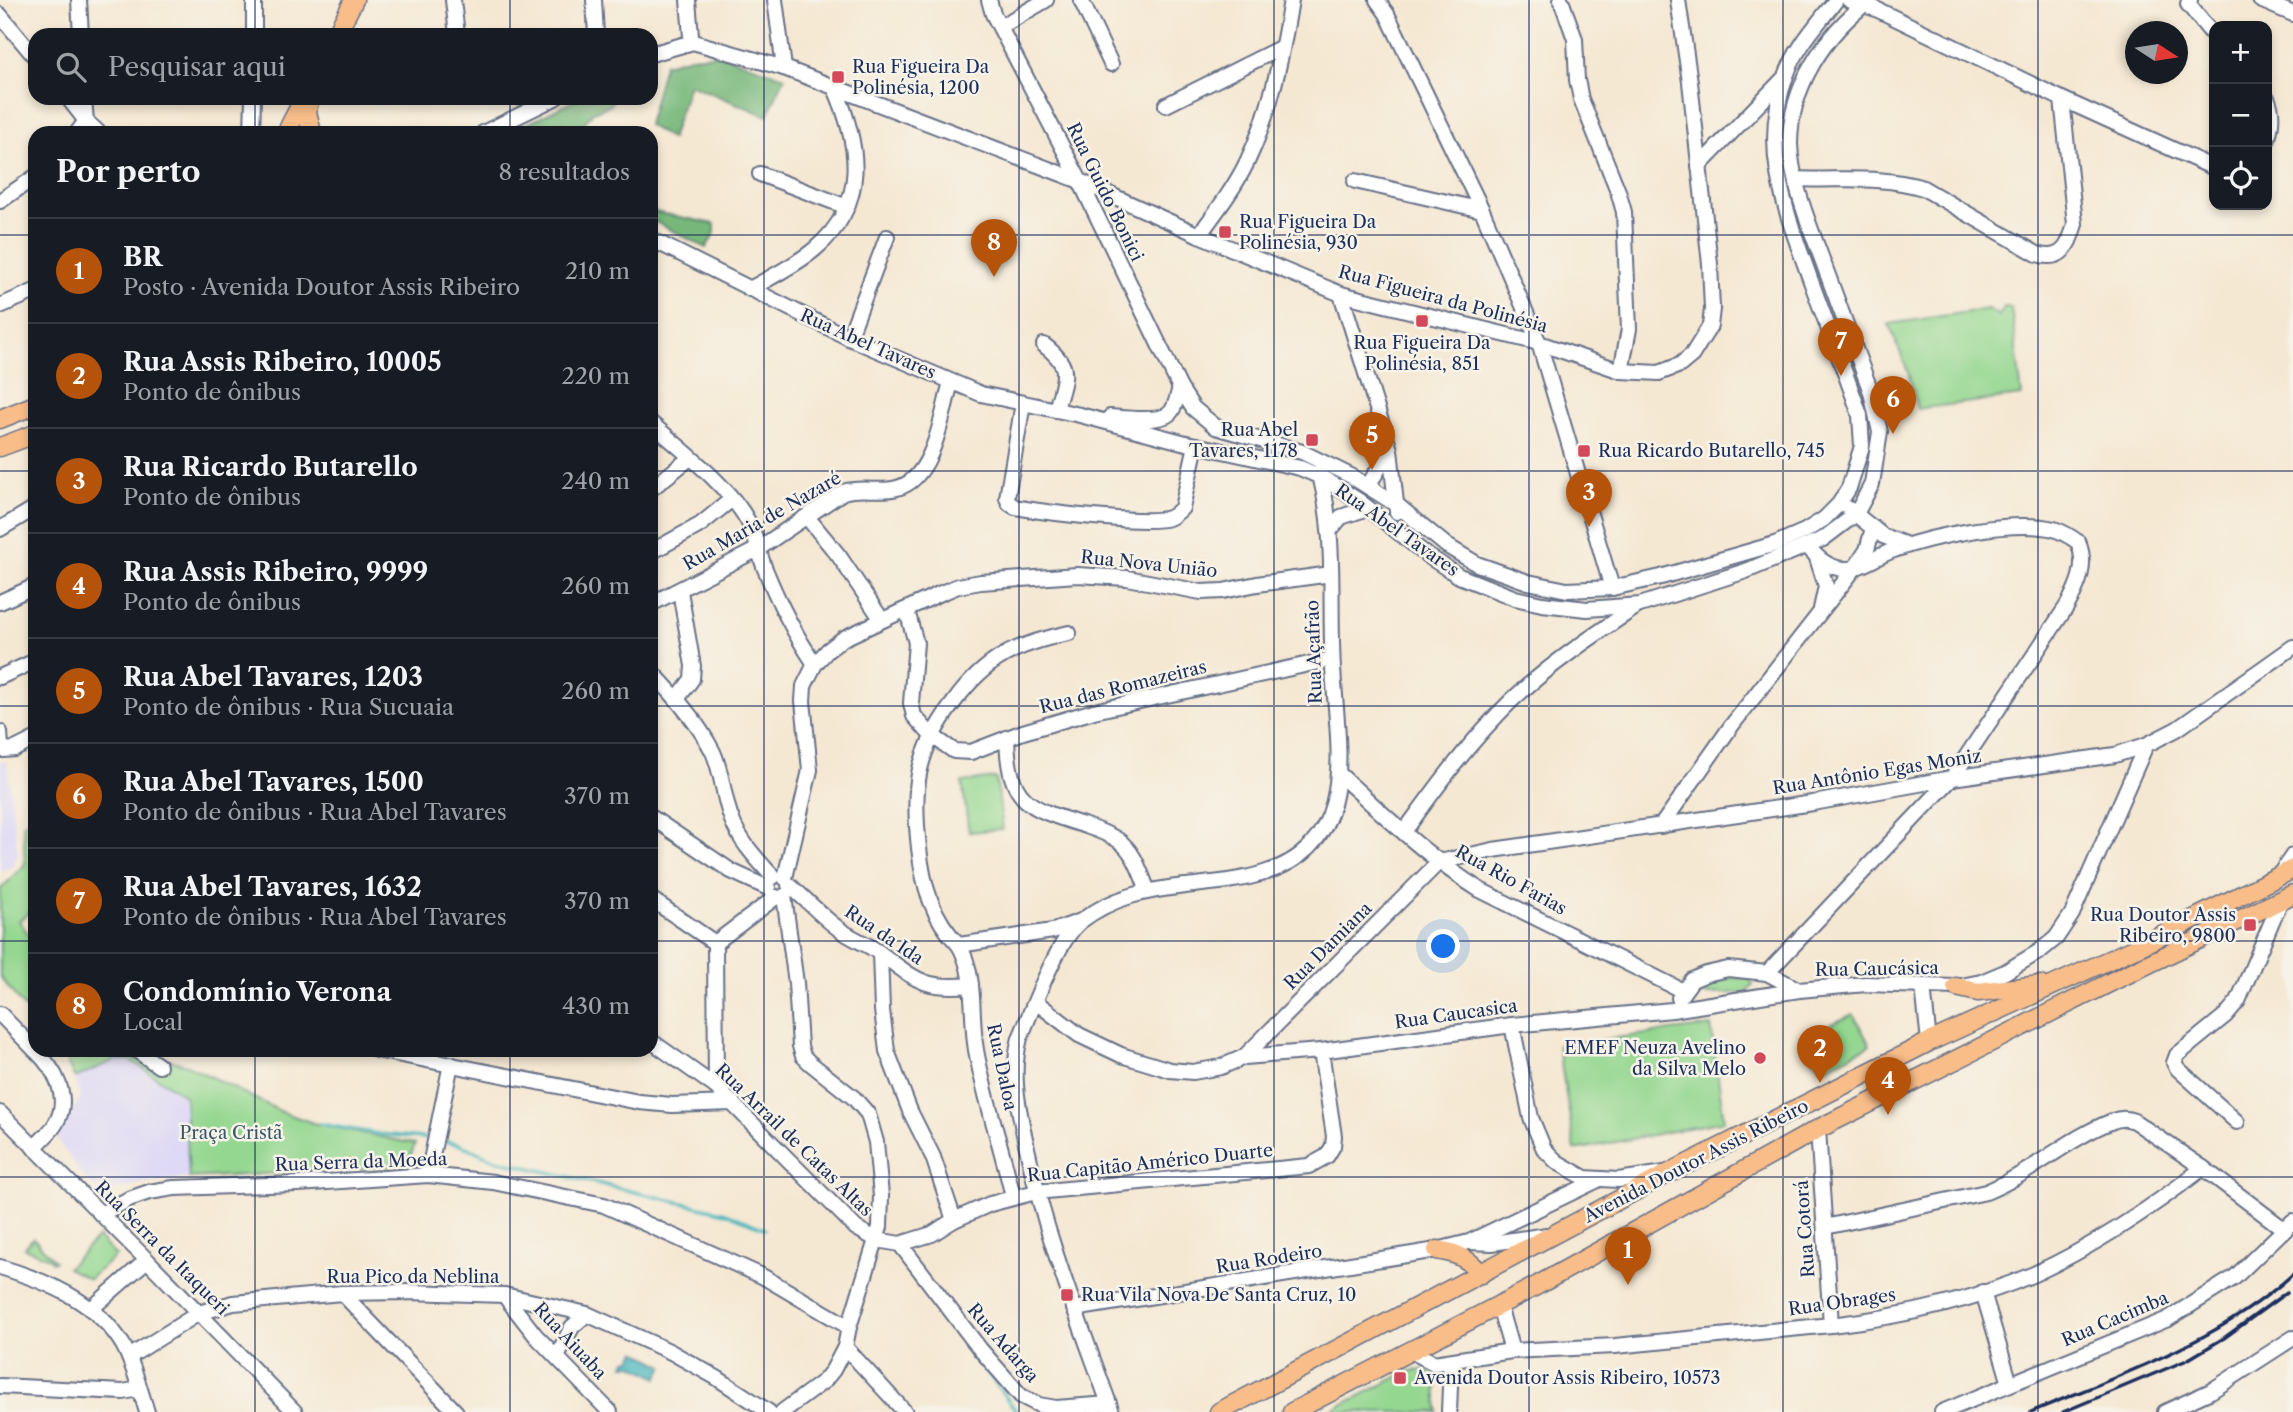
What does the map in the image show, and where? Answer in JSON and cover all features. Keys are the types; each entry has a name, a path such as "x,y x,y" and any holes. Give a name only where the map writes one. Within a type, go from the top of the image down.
{"main road":[{"path":"340,28 354,0"},
{"path":"290,126 302,105"},
{"path":"306,105 310,126"},
{"path":"0,419 28,408"},
{"path":"0,447 28,437"},
{"name":"Avenida Doutor Assis Ribeiro","path":"1219,1412 1673,1171 1929,1042 2144,944 2285,873"},
{"name":"Avenida Doutor Assis Ribeiro","path":"1293,1412 1499,1306 1818,1129 2287,897"},
{"path":"1956,987 1978,992 2059,983"},
{"path":"1437,1250 1464,1257 1481,1274"}],"street":[{"path":"79,0 81,28"},
{"path":"254,0 254,28"},
{"path":"453,0 456,28"},
{"path":"594,0 596,28"},
{"path":"688,0 691,36"},
{"path":"775,0 784,68"},
{"name":"Rua Guido Bonici","path":"981,0 994,14 1080,181 1180,388"},
{"path":"994,14 1046,0"},
{"path":"1081,0 1111,64"},
{"path":"1199,235 1233,187 1252,151 1266,111 1291,0"},
{"path":"1377,0 1399,39 1482,210 1539,343 1612,588"},
{"path":"1561,0 1574,34 1581,99 1618,191 1623,212 1629,329 1621,371"},
{"name":"Rua Figueira da Polinésia","path":"658,52 693,42 784,68 1080,181 1199,235 1341,294 1539,343 1621,371 1659,373 1680,365 1692,355 1710,326 1712,309 1710,264 1678,0"},
{"name":"Rua Abel Tavares","path":"1180,388 1193,408 1216,427 1316,457 1397,505 1447,546 1478,565 1567,590 1612,588 1661,577 1775,544 1805,531 1824,519 1839,504 1855,474 1863,432 1860,415 1778,184 1775,128 1786,77 1810,32 1836,0"},
{"path":"2260,0 2293,14"},
{"path":"2187,1 2209,30"},
{"path":"1861,2 2062,99 2209,166"},
{"name":"Rua Abel Tavares","path":"658,243 849,338 981,394 1278,462 1321,477 1368,508 1459,576 1515,598 1587,609 1640,605 1813,553 1856,514 1866,499 1879,448 1878,416 1809,223 1796,179 1790,143 1805,78 1830,36 1861,2"},
{"path":"0,15 28,49"},
{"path":"1166,105 1282,47"},
{"path":"1699,166 1786,77"},
{"path":"750,289 814,250 835,229 847,208 855,175 854,143 845,111 834,86"},
{"path":"1796,179 1874,179 1910,184 1923,188 2037,254 2056,256 2071,239 2075,224 2062,99"},
{"path":"71,105 81,126"},
{"path":"81,126 83,105"},
{"path":"252,126 253,105"},
{"path":"498,126 541,105"},
{"path":"760,174 847,208"},
{"path":"1355,181 1482,210"},
{"path":"0,201 28,182"},
{"path":"849,338 887,237"},
{"path":"0,306 28,294"},
{"path":"1341,294 1390,450 1397,505 1397,532"},
{"path":"1044,345 1064,363 1065,372 1056,410"},
{"name":"Rua Maria de Nazaré","path":"658,601 758,549 833,498 850,490 897,488 915,479 931,453 951,382"},
{"path":"1080,415 1153,419 1167,416 1172,411 1180,388"},
{"path":"1023,404 1007,498 1015,507 1085,516 1156,520 1168,518 1182,508 1196,445"},
{"path":"658,429 732,499 749,523 766,571 798,638 815,664 804,686 803,701 810,770 779,887 796,983 800,1046 803,1056 854,1098 868,1114 873,1126 881,1196 880,1227 845,1347 833,1370 824,1381 782,1412"},
{"path":"1368,486 1390,450"},
{"name":"Rua Açafrão","path":"1079,922 1107,904 1148,891 1218,882 1282,866 1307,848 1322,831 1331,815 1339,774 1332,659 1331,529 1316,457"},
{"path":"658,483 690,458"},
{"name":"Rua Maria de Nazaré","path":"658,548 700,525 732,499"},
{"path":"1839,504 1893,541 1907,545"},
{"path":"1331,529 1341,517 1368,508"},
{"path":"0,529 28,512"},
{"path":"807,517 853,576 882,620"},
{"path":"1767,973 1952,778 2067,606 2081,574 2082,551 2078,542 2055,530 2012,527 1974,531 1907,545 1855,568 1832,566 1813,553"},
{"path":"1661,826 1732,725 1855,568 1867,550 1873,528"},
{"path":"1813,553 1826,586 1820,614"},
{"name":"Rua Nova União","path":"815,664 844,638 958,586 1077,575 1127,578 1201,592 1331,574"},
{"path":"0,602 28,589"},
{"path":"677,699 692,679 693,666 680,590"},
{"path":"1404,832 1473,743 1514,699 1577,649 1640,605"},
{"path":"906,611 916,643 912,710 917,722 931,735"},
{"name":"Rua Daloa","path":"1013,1197 976,1050 968,959 940,923 931,905 921,867 916,794 919,771 931,735 963,689 994,660 1029,643 1069,633"},
{"name":"Rua Antônio Egas Moniz","path":"1439,862 1493,850 2102,757 2146,745 2177,729 2293,647"},
{"name":"Rua das Romazeiras","path":"931,735 946,748 962,752 1094,711 1332,659"},
{"path":"0,677 28,664"},
{"path":"658,679 677,699 714,754 724,783 731,819 752,853 779,887"},
{"path":"0,732 3,750 15,749 28,742"},
{"path":"1007,738 1008,765 1013,784 1021,797 1043,813 1096,829 1119,841 1132,854 1148,891"},
{"name":"Rua Caucásica","path":"1799,990 1866,985 1956,987 1982,982 2040,951 2056,938 2072,914 2146,745"},
{"name":"Rua Rio Farias","path":"1339,774 1439,862 1480,890 1683,991"},
{"path":"658,822 731,871 779,887"},
{"path":"2285,873 2293,855"},
{"name":"Rua Damiana","path":"1244,1058 1439,862"},
{"path":"716,1087 715,943 779,887"},
{"name":"Rua da Ida","path":"779,887 919,981 941,986 971,985"},
{"path":"2237,1122 2175,1066 2175,1059 2226,1016 2238,1001 2287,897"},
{"path":"658,904 715,943"},
{"path":"959,945 1053,931 1079,922"},
{"path":"1079,922 1066,938 1020,1038 1014,1074 1036,1192 1074,1309 1111,1408"},
{"path":"880,954 887,1051 910,1111 933,1157 954,1220"},
{"path":"1672,1010 1692,980 1728,969 1767,973 1799,990"},
{"path":"1923,986 1929,1042"},
{"name":"Rua Caucasica","path":"1244,1058 1321,1051 1512,1025 1672,1010 1799,990"},
{"path":"1036,1003 1079,1035 1121,1055 1151,1065 1193,1072 1221,1067 1244,1058"},
{"path":"0,1014 28,1041"},
{"path":"1512,1025 1537,1137 1557,1162 1585,1178 1598,1180 1618,1180 1673,1171"},
{"name":"Rua Arrail de Catas Altas","path":"658,1046 716,1087 856,1228 877,1240"},
{"name":"Rua Capitão Américo Duarte","path":"877,1240 900,1244 932,1234 982,1207 1036,1192 1309,1166 1319,1161 1333,1146 1334,1136 1321,1051"},
{"path":"34,1148 56,1125 62,1100 58,1079 43,1057"},
{"path":"146,1057 159,1066"},
{"path":"403,1057 450,1069 639,1102 672,1105 733,1103"},
{"path":"429,1170 450,1069"},
{"name":"Rua Serra da Itaqueri","path":"0,1113 295,1412"},
{"path":"1825,1227 1986,1192 2006,1184 2092,1131 2122,1118 2134,1121 2289,1225"},
{"name":"Rua Cotorá","path":"1818,1129 1831,1325"},
{"name":"Rua Obrages","path":"1451,1362 1512,1351 1615,1346 1831,1325 1886,1317 1983,1292 2033,1274 2086,1248 2162,1200 2203,1168"},
{"name":"Rua Serra da Moeda","path":"101,1214 129,1199 174,1188 298,1184 429,1170 530,1188 604,1205 762,1276 849,1327"},
{"name":"Rua Rodeiro","path":"1074,1309 1437,1250 1469,1242 1598,1180"},
{"name":"Rua Cacimba","path":"1942,1412 2137,1332 2189,1307 2235,1277 2289,1225"},
{"name":"Rua Rodeiro","path":"1469,1242 1492,1243 1555,1234"},
{"name":"Rua Adarga","path":"900,1244 980,1349 1021,1396 1039,1405 1056,1408 1111,1408"},
{"path":"91,1309 147,1260"},
{"path":"0,1267 46,1283 91,1309 122,1343 147,1412"},
{"path":"1983,1292 2010,1384"},
{"path":"342,1293 456,1412"},
{"name":"Rua Pico da Neblina","path":"128,1357 199,1313 233,1303 342,1293 504,1295 587,1314 671,1352 769,1412"},
{"name":"Rua Aiuaba","path":"504,1295 536,1336 610,1412"},
{"path":"1499,1306 1512,1351"},
{"path":"557,1356 572,1327 587,1314"},
{"path":"2165,1412 2211,1391 2293,1338"},
{"path":"845,1347 905,1412"},
{"path":"1413,1352 1434,1363 1451,1362 1449,1412"},
{"path":"0,1386 123,1392 139,1389"}],"shaded area":[{"path":"0,762 7,762 18,854 11,868 0,870"},
{"path":"115,1060 130,1060 185,1096 189,1178 147,1182 110,1191 97,1189 85,1179 57,1139 80,1098 75,1078"}],"green space":[{"path":"719,54 785,77 767,116 689,84 671,139 658,131 658,126 648,125 653,105 658,105 658,87 664,64"},
{"path":"565,105 611,105 593,112 582,126 522,126"},
{"path":"658,213 715,224 715,233 706,248 658,224"},
{"path":"2004,307 2011,307 2022,396 1917,409 1908,372 1889,324 1988,309 1999,316"},
{"path":"996,778 1003,829 969,832 962,782"},
{"path":"28,821 28,913 19,921 28,933 28,1012 0,977 0,890 25,864 23,824"},
{"path":"1732,978 1749,978 1753,984 1746,992 1700,995 1699,991 1706,986"},
{"path":"1853,1014 1870,1045 1823,1069 1811,1057 1802,1038"},
{"path":"1711,1026 1724,1121 1575,1150 1558,1045"},
{"name":"Praça Cristã","path":"64,1057 160,1057 187,1065 282,1112 313,1123 415,1144 408,1162 397,1167 189,1178 185,1096 130,1060 115,1060 75,1078"},
{"path":"98,1237 116,1256 89,1279 67,1268"},
{"path":"33,1238 55,1261 24,1248"},
{"path":"1429,1370 1436,1383 1438,1412 1328,1412 1409,1371"}],"water":[{"path":"636,1351 664,1366 658,1378 633,1365 624,1365 627,1360 632,1359"}],"waterway":[{"path":"320,1124 432,1139"},
{"path":"440,1140 461,1145 496,1160 726,1213 765,1229"},
{"path":"965,1343 1017,1412"}],"railway":[{"path":"2031,1412 2135,1370 2201,1338 2264,1298 2293,1274"},
{"path":"2063,1412 2187,1360 2224,1338 2287,1292"}],"place":[{"name":"Rua Figueira Da Polinésia, 1200","path":"838,77"},
{"name":"Rua Figueira Da Polinésia, 930","path":"1225,232"},
{"name":"Condomínio Verona","path":"994,277"},
{"name":"Rua Figueira Da Polinésia, 851","path":"1422,321"},
{"name":"Rua Abel Tavares, 1632","path":"1841,376"},
{"name":"Rua Abel Tavares, 1500","path":"1893,434"},
{"name":"Rua Abel Tavares, 1178","path":"1312,440"},
{"name":"Rua Ricardo Butarello, 745","path":"1584,451"},
{"name":"Rua Abel Tavares, 1203","path":"1372,470"},
{"name":"Rua Ricardo Butarello","path":"1589,527"},
{"name":"Rua Doutor Assis Ribeiro, 9800","path":"2250,925"},
{"name":"EMEF Neuza Avelino da Silva Melo","path":"1760,1058"},
{"name":"Rua Assis Ribeiro, 10005","path":"1820,1083"},
{"name":"Rua Assis Ribeiro, 9999","path":"1888,1115"},
{"name":"BR","path":"1628,1285"},
{"name":"Rua Vila Nova De Santa Cruz, 10","path":"1067,1295"},
{"name":"Avenida Doutor Assis Ribeiro, 10573","path":"1400,1378"}]}
